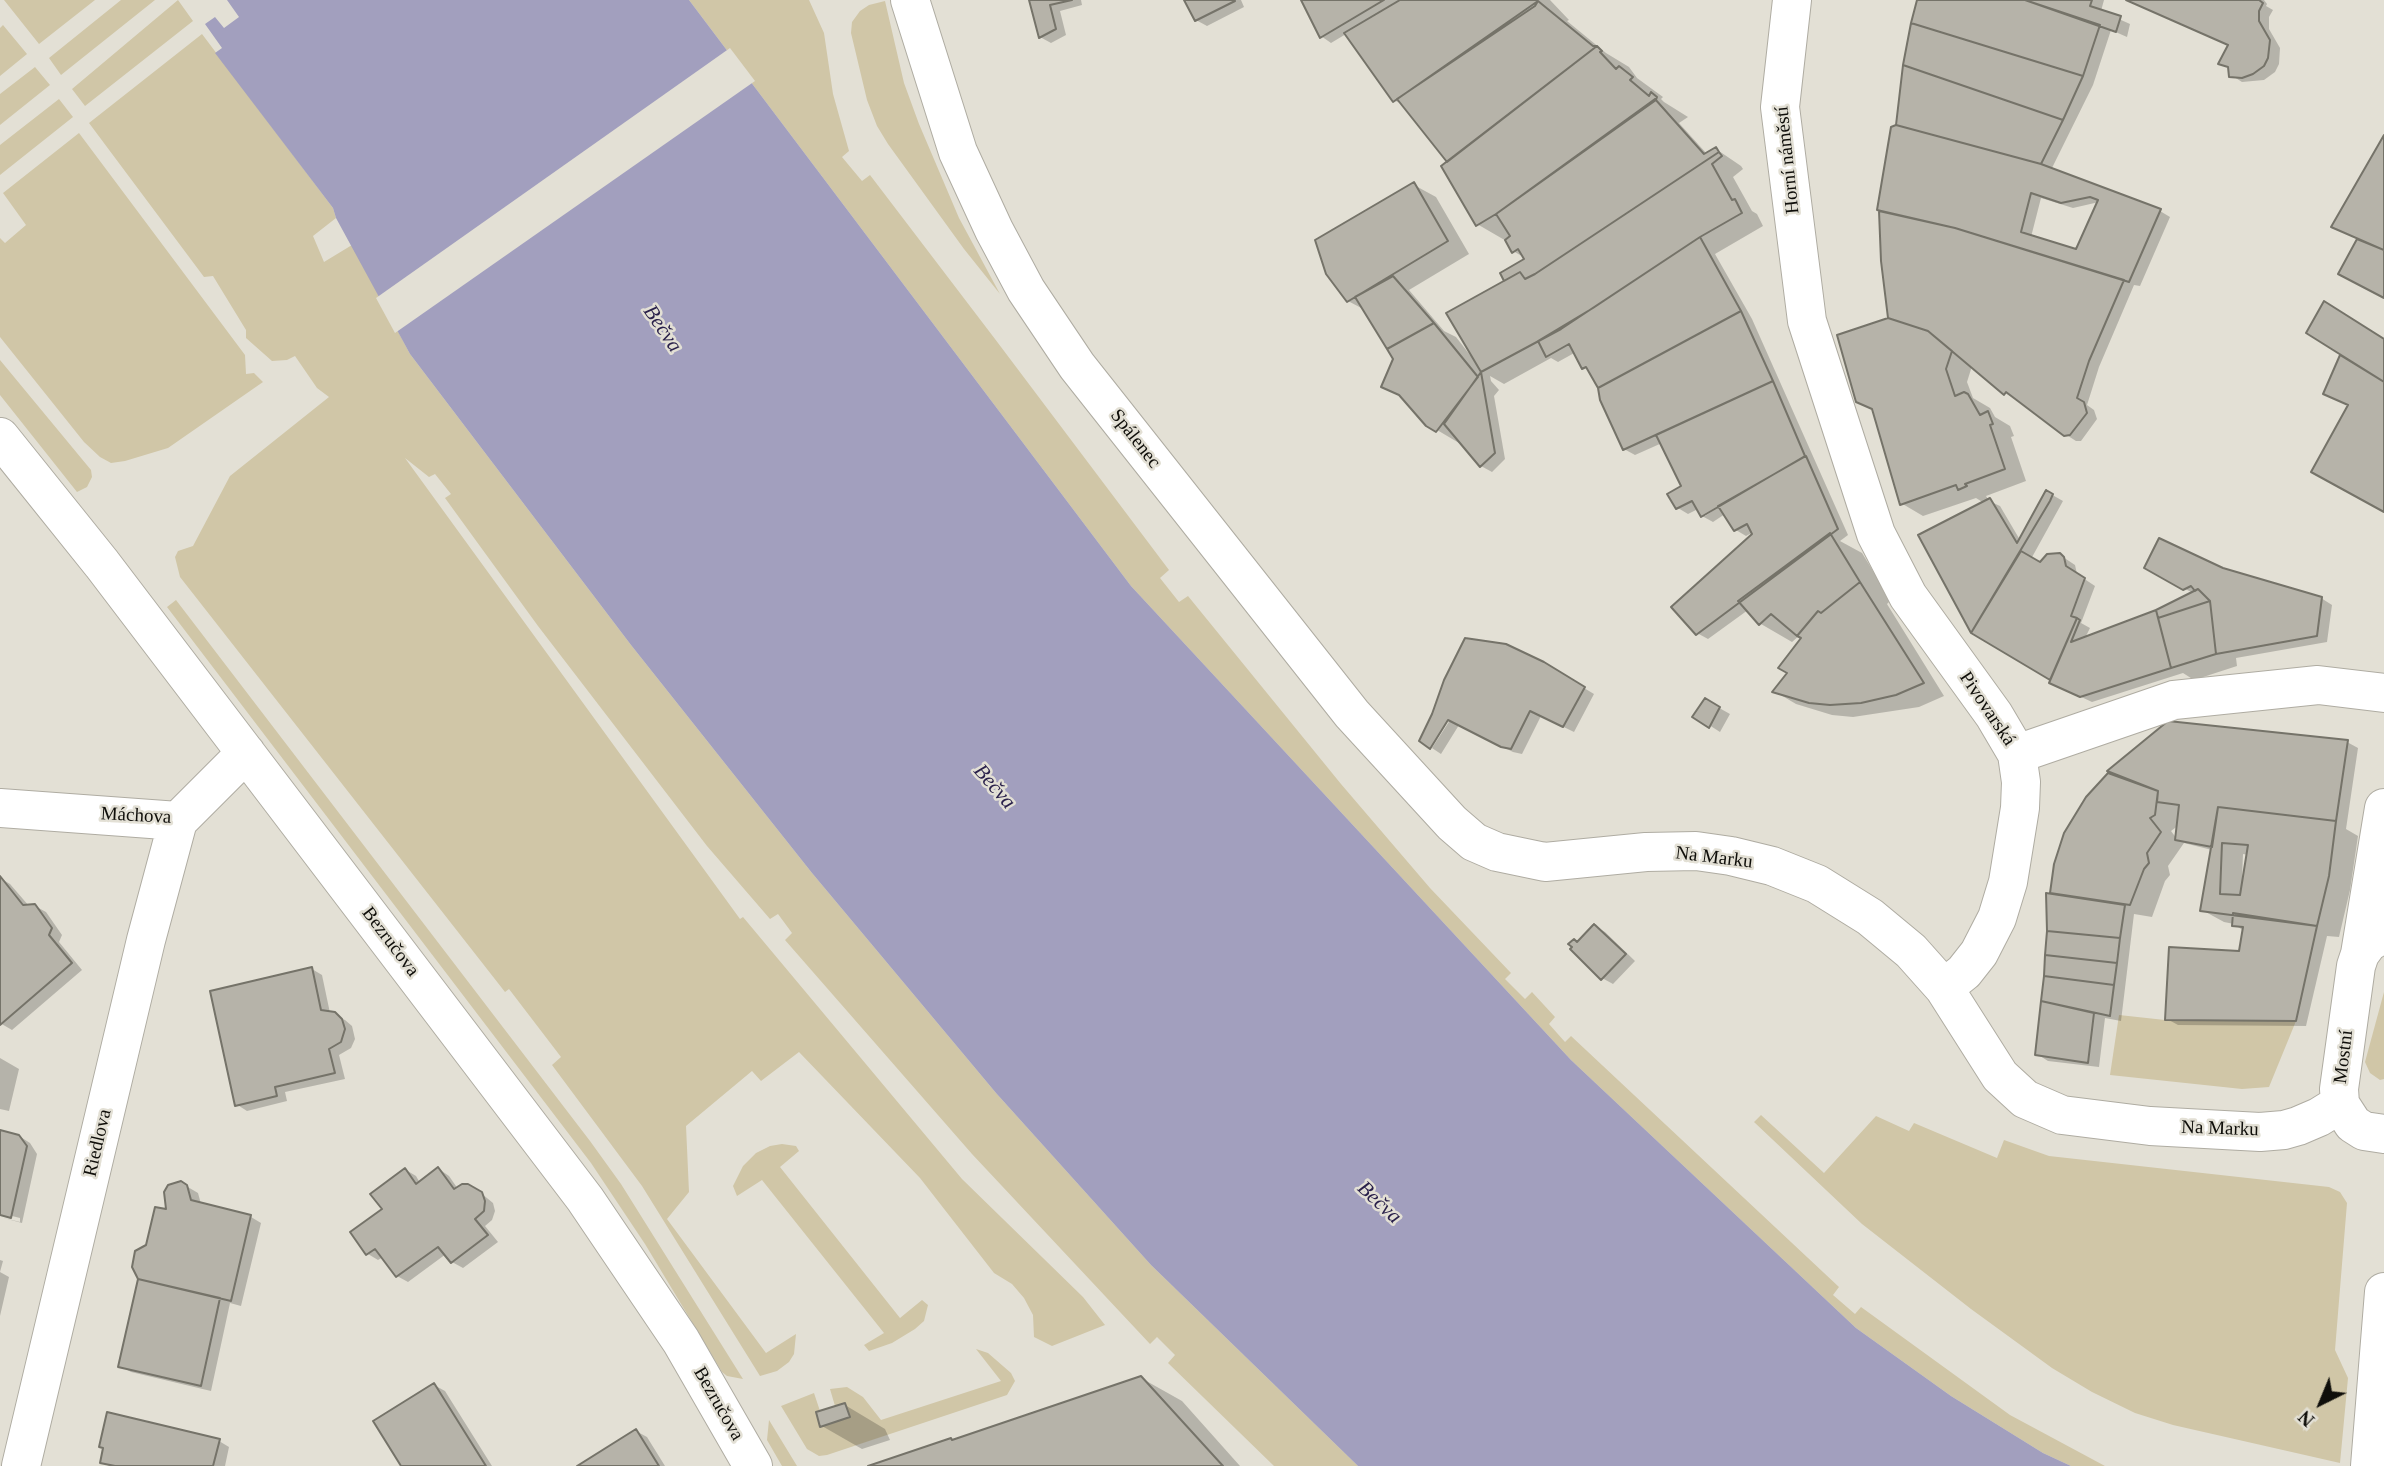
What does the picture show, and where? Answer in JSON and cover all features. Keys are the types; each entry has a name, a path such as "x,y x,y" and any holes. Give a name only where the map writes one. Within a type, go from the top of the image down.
{"street":[{"name":"Spálenec","path":"910,0 958,152 994,230 1041,312 1077,366 1352,715 1452,823"},
{"name":"Horní náměstí","path":"1792,0 1780,107 1807,321"},
{"name":"Pivovarská","path":"1807,321 1876,534 1908,596 1994,715 2017,754 2174,700 2318,685 2384,693"},
{"name":"Bezručova","path":"0,437 102,564 585,1199 681,1341 753,1466"},
{"name":"Máchova","path":"0,807 178,821 246,752"},
{"path":"1944,988 1964,972 1979,953 1997,918 2008,882 2020,808 2021,782 2017,754"},
{"name":"Mostní","path":"2384,808 2372,943 2356,966 2339,1089 2340,1104 2353,1124 2376,1135 2384,1134"},
{"name":"Riedlova","path":"21,1466 143,953 178,821"},
{"name":"Na Marku","path":"1452,823 1474,842 1497,852 1545,862 1646,852 1696,851 1748,860 1796,874 1840,897 1896,937 1944,988 2000,1076 2025,1099 2062,1115 2150,1126 2260,1132 2298,1126 2340,1104"},
{"path":"2370,1466 2384,1292"}],"shaded area":[{"path":"4,0 95,0 39,44"},
{"path":"121,0 155,0 61,75 49,58"},
{"path":"178,0 193,21 85,106 72,89"},
{"path":"689,0 809,0 824,33 833,94 849,151 842,157 862,181 870,175 995,339 1169,570 1160,578 1179,602 1188,596 1341,784 1430,888 1511,973 1505,979 1525,999 1532,992 1555,1017 1549,1024 1565,1042 1571,1036 1839,1287 1833,1295 1855,1314 1861,1307 2010,1415 2105,1466 2071,1466 2043,1453 1951,1396 1856,1328 1571,1060 1131,586"},
{"path":"885,1 904,83 919,124 959,218 1000,294 964,249 877,126 867,100 851,33 852,22 860,11 869,5"},
{"path":"3,25 27,54 0,76 0,28"},
{"path":"202,34 333,208 336,218 313,236 324,262 352,245 410,354 631,645 812,873 996,1093 1151,1265 1358,1466 1274,1466 1168,1363 1175,1355 1157,1337 1150,1344 972,1154 785,940 792,933 778,914 770,919 707,846 538,626 445,498 451,494 435,474 429,477 405,458 740,919 743,917 962,1179 1083,1297 1105,1325 1052,1346 1034,1337 1033,1315 1024,1298 1012,1284 994,1273 920,1178 799,1052 761,1081 752,1071 686,1126 689,1192 667,1219 766,1353 796,1334 794,1354 789,1362 777,1371 760,1376 642,1186 552,1065 561,1057 509,989 505,992 180,577 175,557 178,551 193,546 230,476 329,397 317,388 295,356 287,360 272,361 246,338 246,330 213,276 204,277 89,123"},
{"path":"35,67 50,85 0,125 0,94"},
{"path":"59,99 73,117 0,175 0,145"},
{"path":"79,133 245,355 246,374 254,373 263,382 168,448 111,463 84,442 0,337 0,238 5,243 26,225 3,193"},
{"path":"0,360 91,470 92,477 87,487 77,492 0,395"},
{"path":"176,600 590,1141 621,1184 743,1379 727,1376 722,1372 645,1244 591,1163 167,607"},
{"path":"2384,992 2384,1079 2380,1080 2370,1073 2365,1062"},
{"path":"2119,1015 2165,1020 2296,1021 2269,1087 2242,1089 2110,1075"},
{"path":"1761,1115 1824,1173 1876,1116 1909,1131 1914,1123 1997,1158 2004,1140 2049,1156 2329,1187 2340,1192 2347,1203 2335,1350 2348,1378 2340,1463 2173,1425 2135,1413 2052,1368 1862,1224 1754,1122"},
{"path":"782,1144 796,1146 799,1151 780,1167 900,1318 922,1300 928,1305 924,1321 915,1329 892,1343 869,1351 864,1345 884,1333 762,1180 737,1196 733,1186 743,1166 756,1153"},
{"path":"976,1349 988,1353 1011,1373 1015,1381 1007,1395 827,1455 819,1456 807,1449 781,1406 814,1393 820,1411 816,1413 821,1427 850,1417 845,1403 835,1406 830,1389 847,1387 863,1397 881,1420 1001,1381"},
{"path":"769,1420 797,1466 782,1466 767,1440"}],"water":[{"name":"Bečva","path":"227,0 689,0 1131,586 1571,1060 1856,1328 1951,1396 2043,1453 2071,1466 1358,1466 1151,1265 996,1093 812,873 631,645 410,354 333,208 215,53 222,48 205,24 215,17 224,28 239,17"}],"pier":[{"path":"730,48 755,81 395,333 376,298"}],"building":[{"path":"1029,0 1072,0 1050,5 1056,29 1039,38"},
{"path":"1184,0 1234,0 1235,1 1195,21"},
{"path":"1301,0 1384,0 1320,38"},
{"path":"1400,0 1538,1 1393,102 1344,33"},
{"path":"1917,0 2025,0 2100,25 2083,76 1911,23"},
{"path":"2025,0 2092,0 2090,6 2121,16 2116,32"},
{"path":"2126,0 2259,0 2263,3 2259,11 2259,21 2270,40 2268,58 2264,66 2253,74 2242,78 2229,77 2228,67 2218,64 2228,45"},
{"path":"1538,1 1593,46 1597,46 1447,162 1397,99 1535,6"},
{"path":"1911,23 2083,76 2063,120 1903,65"},
{"path":"1597,46 1616,69 1619,66 1633,77 1630,80 1649,96 1651,92 1657,97 1656,100 1476,226 1441,166"},
{"path":"1903,65 2063,120 2041,164 1896,125"},
{"path":"1655,99 1704,154 1716,147 1719,152 1535,274 1525,279 1520,272 1504,281 1500,273 1524,259 1518,249 1512,253 1505,240 1510,236 1496,214"},
{"path":"1896,125 2041,164 2161,209 2129,282 1955,228 1877,210 1891,127","holes":["2031,193 2061,203 2090,197 2098,200 2076,249 2021,232"]},
{"path":"2384,135 2384,250 2331,227"},
{"path":"1719,152 1722,156 1712,164 1742,213 1700,237 1561,329 1481,372 1446,313 1520,272 1525,279 1535,274"},
{"path":"1414,182 1448,241 1347,302 1326,274 1315,240"},
{"path":"1879,211 1955,228 2124,280 2089,361 2077,398 2084,402 2087,413 2070,435 2064,436 2006,392 2004,395 1928,331 1888,318 1881,261"},
{"path":"1700,237 1741,311 1598,388 1586,367 1582,369 1569,344 1546,357 1538,341"},
{"path":"2357,239 2384,250 2384,298 2338,274"},
{"path":"1393,276 1434,323 1387,349 1355,297"},
{"path":"2324,301 2384,339 2384,382 2306,333"},
{"path":"1741,311 1773,381 1623,450 1600,400 1598,388"},
{"path":"1888,318 1928,331 1952,351 1946,369 1955,396 1964,392 1968,394 1980,415 1988,411 2005,469 1965,484 1967,486 1958,490 1956,485 1900,505 1872,409 1856,402 1837,335"},
{"path":"1434,323 1478,377 1436,432 1426,426 1399,395 1381,387 1393,359 1387,349"},
{"path":"2340,355 2384,382 2384,512 2311,472 2348,405 2323,394"},
{"path":"1481,372 1495,453 1480,467 1444,424"},
{"path":"1773,381 1805,456 1701,517 1692,501 1676,509 1667,494 1681,486 1656,435"},
{"path":"1806,456 1838,529 1696,635 1671,607 1752,534 1747,524 1734,531 1718,506"},
{"path":"2046,490 2053,494 2050,501 1971,633 1918,535 1990,498 2017,543"},
{"path":"1830,533 1860,582 1821,613 1818,611 1797,636 1771,614 1759,625 1738,601"},
{"path":"2159,538 2223,568 2322,597 2317,636 2216,654 2210,601 2198,589 2195,591 2191,586 2183,590 2144,568"},
{"path":"2021,551 2040,562 2047,554 2060,553 2066,566 2085,578 2071,616 2077,618 2050,680 1971,633"},
{"path":"1860,582 1924,683 1896,695 1861,703 1830,705 1809,703 1772,692 1787,673 1778,668 1801,638 1797,636 1818,611 1821,613"},
{"path":"2198,589 2210,601 2158,618 2156,610"},
{"path":"2210,601 2216,654 2171,668 2158,618"},
{"path":"2156,610 2171,668 2080,697 2049,683 2077,618 2080,620 2071,642"},
{"path":"1465,638 1506,644 1544,662 1585,687 1563,727 1530,711 1511,749 1501,747 1448,720 1430,749 1419,741"},
{"path":"1705,698 1720,707 1709,728 1692,717"},
{"path":"2168,721 2348,740 2336,821 2218,807 2212,847 2175,840 2179,805 2157,802 2158,791 2107,771"},
{"path":"2108,773 2158,791 2155,815 2150,818 2161,832 2147,853 2149,863 2130,905 2050,893 2054,864 2064,833 2086,797"},
{"path":"2218,807 2336,821 2329,876 2317,926 2200,911","holes":["2222,843 2248,845 2240,895 2220,894"]},
{"path":"0,876 23,905 35,904 52,928 49,935 72,963 0,1025"},
{"path":"2046,893 2125,905 2120,938 2047,931"},
{"path":"2233,913 2317,926 2296,1021 2165,1020 2169,947 2239,951 2243,927 2232,926"},
{"path":"1594,924 1626,954 1601,980 1568,944 1574,939 1577,942"},
{"path":"2047,931 2120,938 2117,963 2045,955"},
{"path":"2045,955 2117,963 2114,985 2044,976"},
{"path":"312,967 321,1010 335,1012 342,1019 345,1029 341,1042 329,1049 335,1073 275,1087 277,1096 235,1106 210,991"},
{"path":"2044,976 2114,985 2110,1016 2041,1001"},
{"path":"2041,1001 2094,1013 2088,1063 2035,1055"},
{"path":"0,1130 19,1135 27,1146 11,1218 0,1215"},
{"path":"438,1167 454,1189 468,1184 482,1192 484,1211 475,1219 488,1235 451,1263 438,1247 396,1277 375,1249 366,1255 350,1232 382,1209 370,1194 405,1168 416,1184"},
{"path":"181,1181 187,1185 191,1200 251,1215 231,1301 138,1279 132,1267 135,1251 146,1245 155,1207 166,1209 164,1192 168,1185"},
{"path":"138,1279 220,1298 201,1386 118,1367"},
{"path":"1141,1376 1223,1466 868,1466 951,1438 952,1440"},
{"path":"434,1383 486,1466 401,1466 373,1421"},
{"path":"845,1403 850,1417 820,1427 816,1412"},
{"path":"107,1412 220,1439 213,1466 115,1466 100,1463 103,1448 99,1447"},
{"path":"636,1429 659,1466 577,1466"}]}
